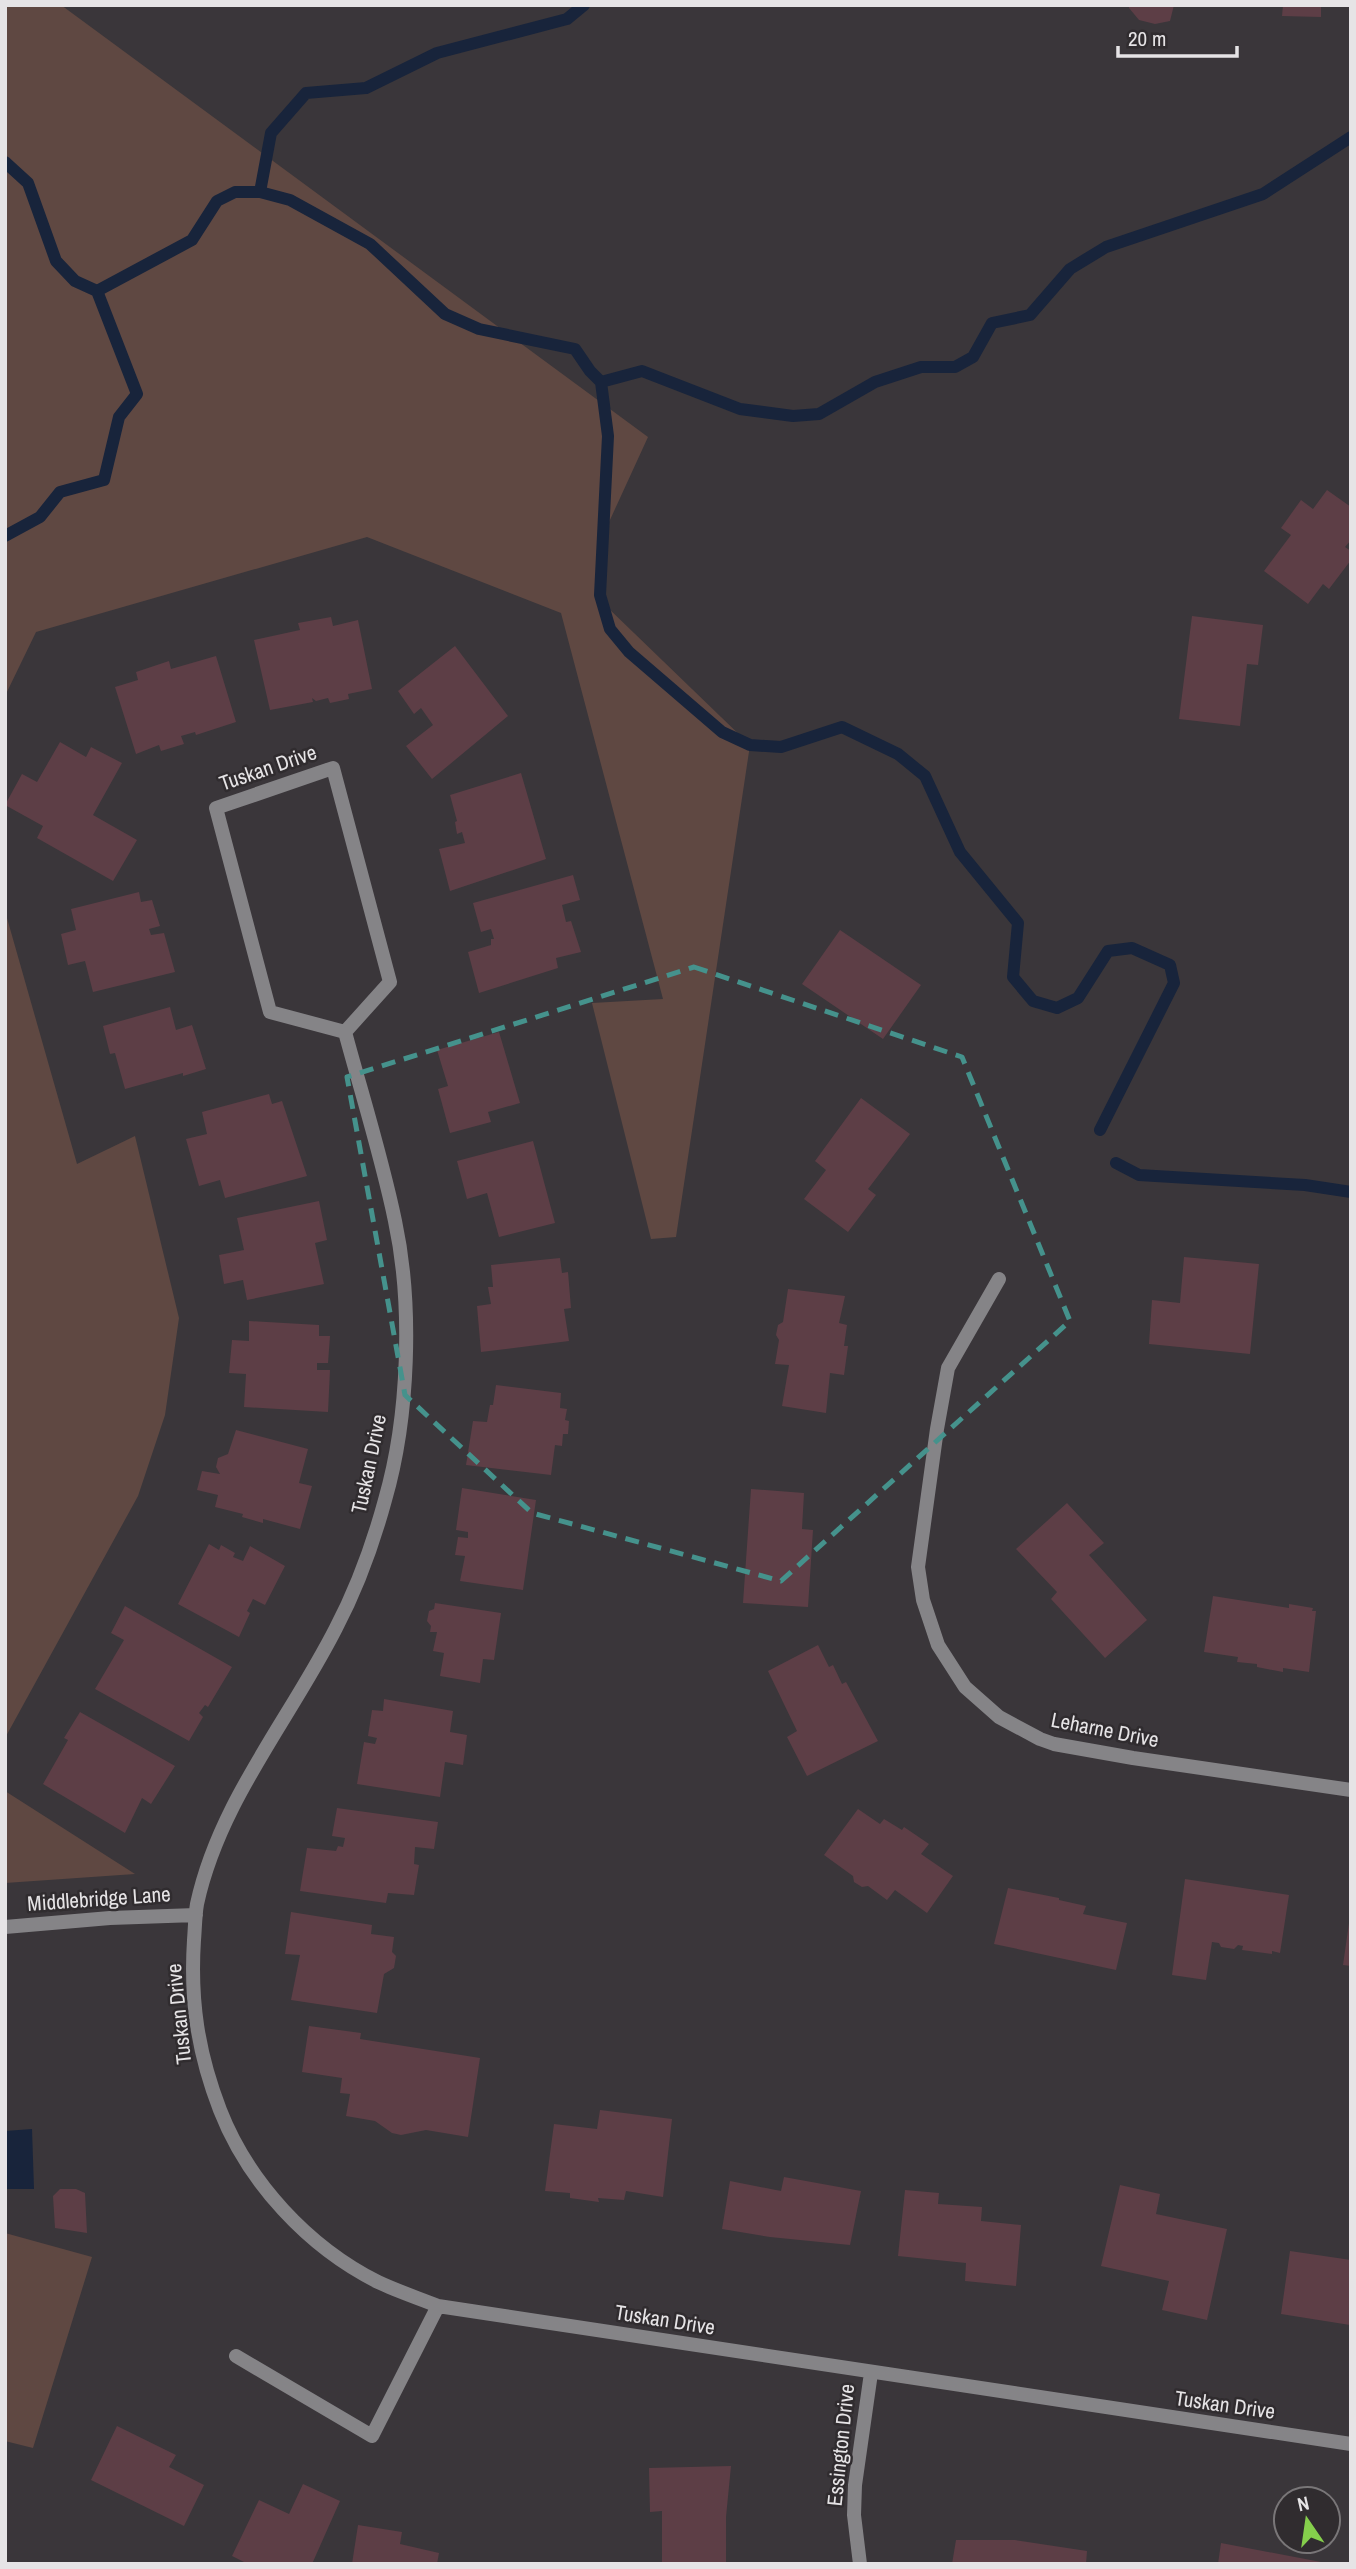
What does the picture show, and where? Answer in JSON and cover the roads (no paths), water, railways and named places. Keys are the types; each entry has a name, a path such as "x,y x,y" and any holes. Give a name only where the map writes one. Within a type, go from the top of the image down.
{"street":[{"name":"Tuskan Drive","path":"333,768 390,982 345,1032 270,1012 216,808 333,768"},
{"name":"Tuskan Drive","path":"345,1032 397,1233 404,1279 405,1367 402,1416 386,1499 358,1580 336,1629 245,1782 214,1853 196,1915 192,1975 198,2042 205,2073 234,2141 261,2183 303,2230 353,2267 379,2283 438,2306 1351,2444"},
{"name":"Leharne Drive","path":"999,1279 948,1368 918,1567 923,1600 938,1645 965,1686 999,1717 1054,1744 1351,1790"},
{"name":"Middlebridge Lane","path":"5,1927 110,1918 196,1915"},
{"path":"236,2356 372,2436 438,2306"},
{"name":"Essington Drive","path":"860,2564 854,2515 855,2486 871,2373"}],"water":[{"path":"32,2129 34,2189 5,2189 5,2131"}],"waterway":[{"path":"260,192 271,133 306,93 366,88 437,53 567,19 584,5"},
{"path":"601,382 642,371 740,409 793,416 819,414 875,382 921,367 955,367 973,357 992,323 1030,315 1070,269 1106,247 1263,194 1351,137"},
{"path":"5,162 28,183 56,261 75,281 97,291 137,394 119,417 104,480 60,492 40,517 5,536"},
{"path":"97,291 192,240 217,201 235,192 260,192 290,200 370,244 445,314 479,329 575,349 601,382 608,436 600,595 610,629 629,652 722,732 750,745 781,747 842,727 898,754 925,776 960,852 1018,923 1013,977 1033,1001 1057,1008 1078,998 1108,951 1132,948 1170,965 1174,983 1100,1130"},
{"path":"1116,1163 1139,1175 1305,1185 1351,1192"}]}
